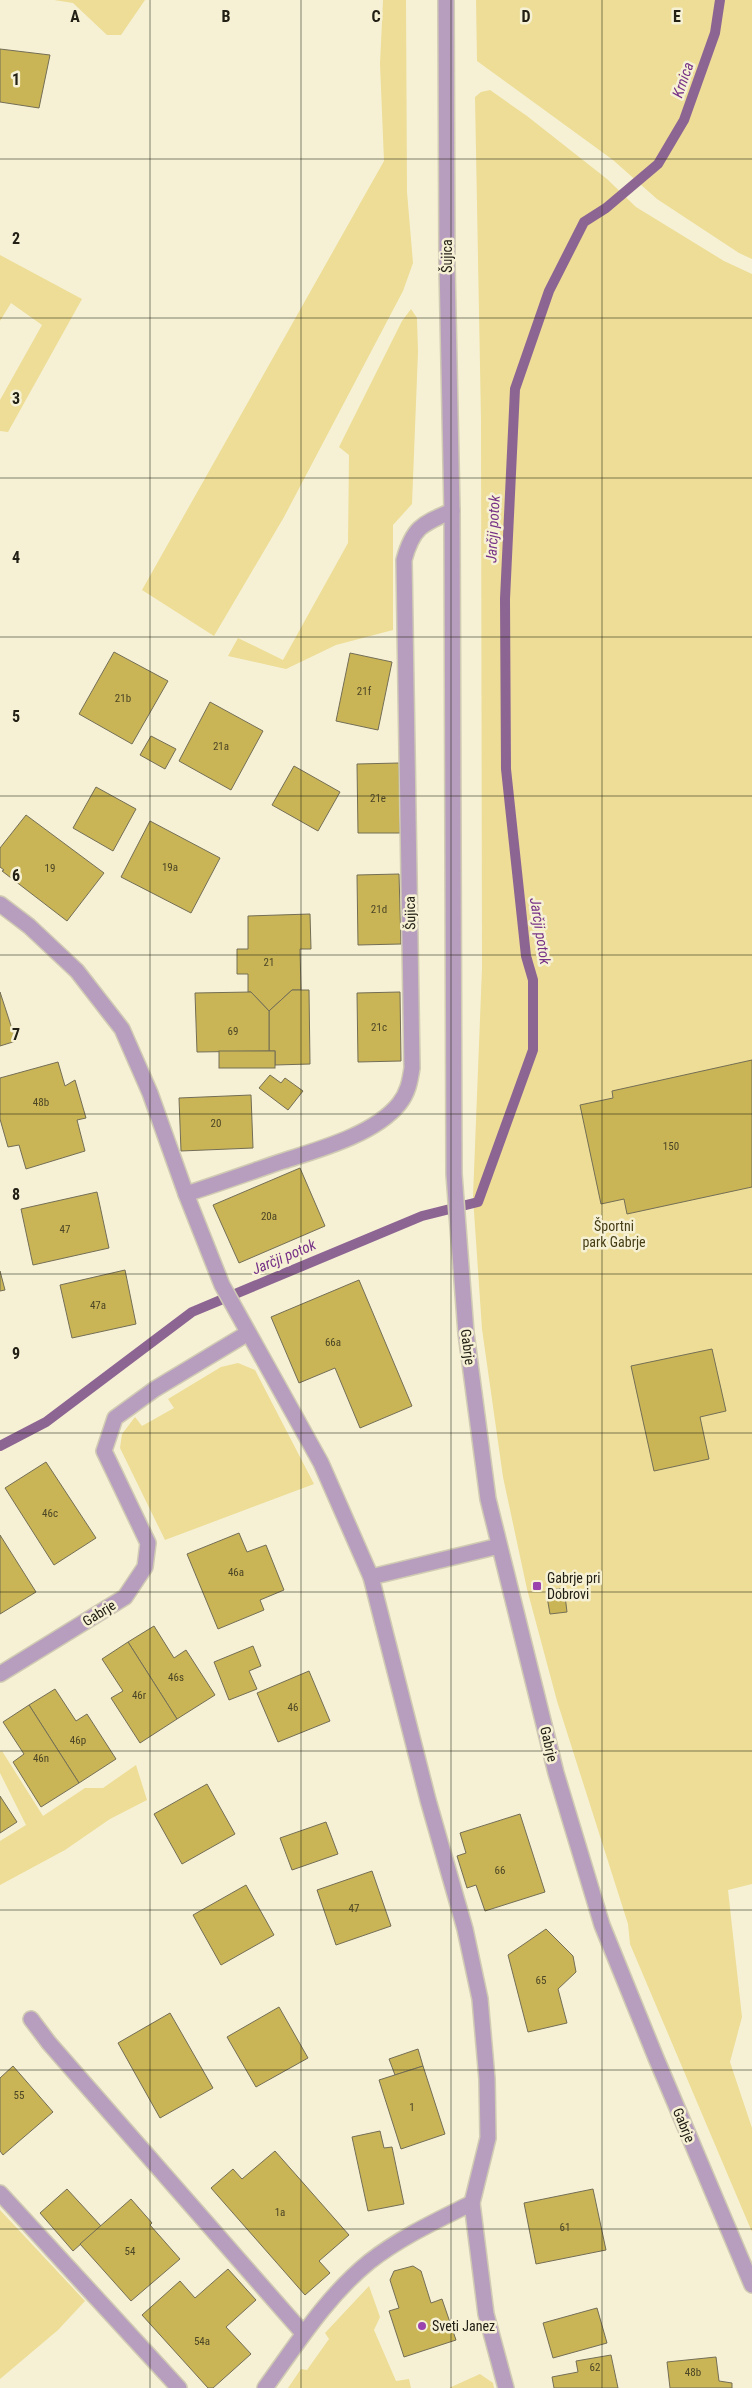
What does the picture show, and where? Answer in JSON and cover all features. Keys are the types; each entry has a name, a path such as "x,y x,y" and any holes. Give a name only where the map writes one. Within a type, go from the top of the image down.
{"street":[{"name":"Šujica","path":"446,0 452,511 454,1174"},
{"name":"Šujica","path":"186,1194 333,1144 368,1128 384,1118 399,1104 408,1088 412,1068 404,560 410,539 421,525 452,511"},
{"path":"0,904 29,926 77,971 122,1029 150,1093 186,1194 222,1284 321,1463 371,1577 428,1800 465,1929 480,1999 488,2079 488,2138 472,2203 486,2314 506,2388"},
{"name":"Gabrje","path":"454,1174 466,1332 487,1489 499,1546 556,1773 602,1925 752,2285"},
{"name":"Gabrje","path":"0,1674 125,1597 144,1567 148,1543 104,1451 115,1418 155,1389 248,1333"},
{"path":"371,1577 499,1546"},
{"path":"31,2019 49,2043 303,2333"},
{"path":"0,2193 179,2388"},
{"path":"265,2388 303,2333 333,2297 368,2263 406,2236 472,2203"}],"green space":[{"path":"54,0 145,0 121,35 107,35 73,3"},
{"path":"383,0 406,0 407,192 413,263 403,291 284,517 214,636 142,590 384,161 380,64"},
{"path":"476,0 752,0 752,259 739,253 657,199 613,160 477,61"},
{"name":"Športni park Gabrje","path":"490,90 527,116 607,179 636,207 724,261 752,274 752,1884 728,1890 742,2017 730,2062 752,2128 752,2232 630,1944 628,1924 557,1701 527,1589 503,1477 482,1329 473,1197 482,968 481,420 475,97 481,92"},
{"path":"0,255 82,299 8,432 0,431 0,400 42,325 11,303 0,321"},
{"path":"411,309 417,318 418,352 412,504 393,525 393,630 336,645 286,669 228,656 238,638 283,660 348,543 349,455 339,447 402,321"},
{"path":"238,1363 255,1370 314,1484 165,1540 120,1448 122,1434 135,1417 142,1426 174,1408 168,1399 221,1367"},
{"path":"2,1751 43,1816 85,1788 103,1788 136,1765 147,1800 110,1819 65,1850 0,1885 0,1841 26,1825 0,1773 0,1752"},
{"path":"0,2210 85,2301 58,2330 0,2379"},
{"path":"369,2286 380,2317 374,2330 396,2381 409,2379 411,2388 288,2388 301,2369 307,2370 329,2339 325,2333"},
{"path":"480,2374 493,2383 494,2388 449,2388"}],"building":[{"path":"0,49 50,55 39,108 0,102"},
{"path":"114,652 168,681 132,744 79,714"},
{"path":"350,653 392,662 378,730 336,721"},
{"path":"210,702 263,731 231,790 179,761"},
{"path":"151,736 176,749 165,769 140,755"},
{"path":"399,763 400,833 358,833 357,764"},
{"path":"294,766 340,792 318,831 272,805"},
{"path":"96,787 136,809 113,851 73,828"},
{"path":"26,815 104,873 67,921 2,871 4,870 0,867 0,848"},
{"path":"150,821 220,858 191,913 121,877"},
{"path":"399,874 401,944 358,945 357,875"},
{"path":"310,914 311,949 300,949 301,990 292,990 269,1011 251,992 248,992 248,974 237,974 237,949 248,949 248,916"},
{"path":"292,990 309,990 310,1064 275,1065 275,1051 269,1051 269,1011"},
{"path":"0,992 16,1041 0,1046"},
{"path":"251,992 269,1011 269,1051 197,1052 195,993"},
{"path":"400,992 401,1061 358,1062 357,993"},
{"path":"219,1051 275,1051 275,1068 219,1068"},
{"path":"752,1060 752,1187 627,1214 624,1199 601,1204 580,1105 613,1098 612,1091"},
{"path":"58,1062 65,1086 75,1080 86,1118 77,1120 85,1151 26,1169 19,1145 8,1147 0,1119 0,1078"},
{"path":"270,1075 281,1083 285,1078 303,1091 288,1110 259,1088"},
{"path":"251,1095 253,1148 181,1151 179,1098"},
{"path":"300,1168 325,1226 239,1263 213,1205"},
{"path":"97,1192 109,1248 33,1265 21,1209"},
{"path":"125,1270 136,1324 72,1338 60,1285"},
{"path":"0,1271 5,1290 0,1291"},
{"path":"359,1280 412,1406 360,1428 335,1368 299,1383 271,1317"},
{"path":"712,1349 726,1411 700,1417 709,1459 654,1471 631,1366"},
{"path":"46,1462 96,1538 54,1565 5,1488"},
{"path":"239,1533 247,1552 266,1545 284,1590 260,1600 264,1610 218,1629 187,1554"},
{"path":"0,1535 36,1592 0,1614"},
{"path":"564,1588 567,1612 550,1614 546,1591"},
{"path":"154,1626 174,1658 186,1650 215,1695 177,1719 128,1642"},
{"path":"128,1642 177,1719 140,1743 111,1698 123,1691 102,1659"},
{"path":"253,1646 261,1666 249,1671 257,1689 229,1700 214,1662"},
{"path":"309,1671 330,1721 278,1742 257,1693"},
{"path":"55,1689 76,1721 87,1714 116,1759 79,1783 29,1705"},
{"path":"29,1705 79,1783 41,1807 13,1762 24,1754 3,1722"},
{"path":"207,1784 235,1834 182,1864 154,1814"},
{"path":"0,1796 17,1822 0,1833"},
{"path":"520,1814 545,1892 485,1911 476,1885 467,1888 457,1856 466,1853 460,1833"},
{"path":"326,1822 338,1854 292,1870 280,1838"},
{"path":"372,1871 391,1926 336,1945 317,1890"},
{"path":"246,1885 274,1935 221,1965 193,1915"},
{"path":"546,1929 573,1956 576,1972 558,1989 567,2023 528,2032 508,1955"},
{"path":"279,2007 308,2058 256,2087 227,2037"},
{"path":"170,2013 213,2088 160,2118 118,2043"},
{"path":"418,2049 423,2066 395,2075 389,2059"},
{"path":"13,2066 53,2112 3,2155 0,2151 0,2078"},
{"path":"423,2066 445,2134 401,2149 379,2080"},
{"path":"380,2131 384,2148 392,2147 404,2204 368,2211 352,2137"},
{"path":"275,2151 349,2235 319,2261 330,2273 305,2295 211,2188 233,2169 242,2179"},
{"path":"67,2189 101,2226 73,2251 40,2213"},
{"path":"593,2189 606,2250 536,2264 524,2203"},
{"path":"131,2199 152,2223 150,2225 180,2259 131,2301 80,2244"},
{"name":"Sveti Janez","path":"413,2266 421,2271 431,2303 442,2299 456,2340 404,2357 389,2311 399,2308 390,2280 394,2271"},
{"path":"228,2269 256,2300 226,2327 251,2354 213,2388 208,2388 142,2315 180,2281 195,2298"},
{"path":"597,2308 607,2343 553,2358 543,2323"},
{"path":"611,2355 618,2388 554,2388 552,2377 578,2372 576,2361"},
{"path":"716,2357 719,2381 732,2383 732,2388 670,2388 667,2362"}],"waterway":[{"name":"Jarčji potok","path":"0,1446 46,1422 192,1312 422,1216 478,1202 533,1050 533,980 526,956 506,769 505,599 515,389 549,291 584,222 606,208 658,164 684,120 715,33 720,0"}],"place":[{"name":"Gabrje pri Dobrovi","path":"537,1586"},
{"name":"Sveti Janez","path":"422,2326"}],"water label":[{"name":"Krnica","path":"683,80"}]}
